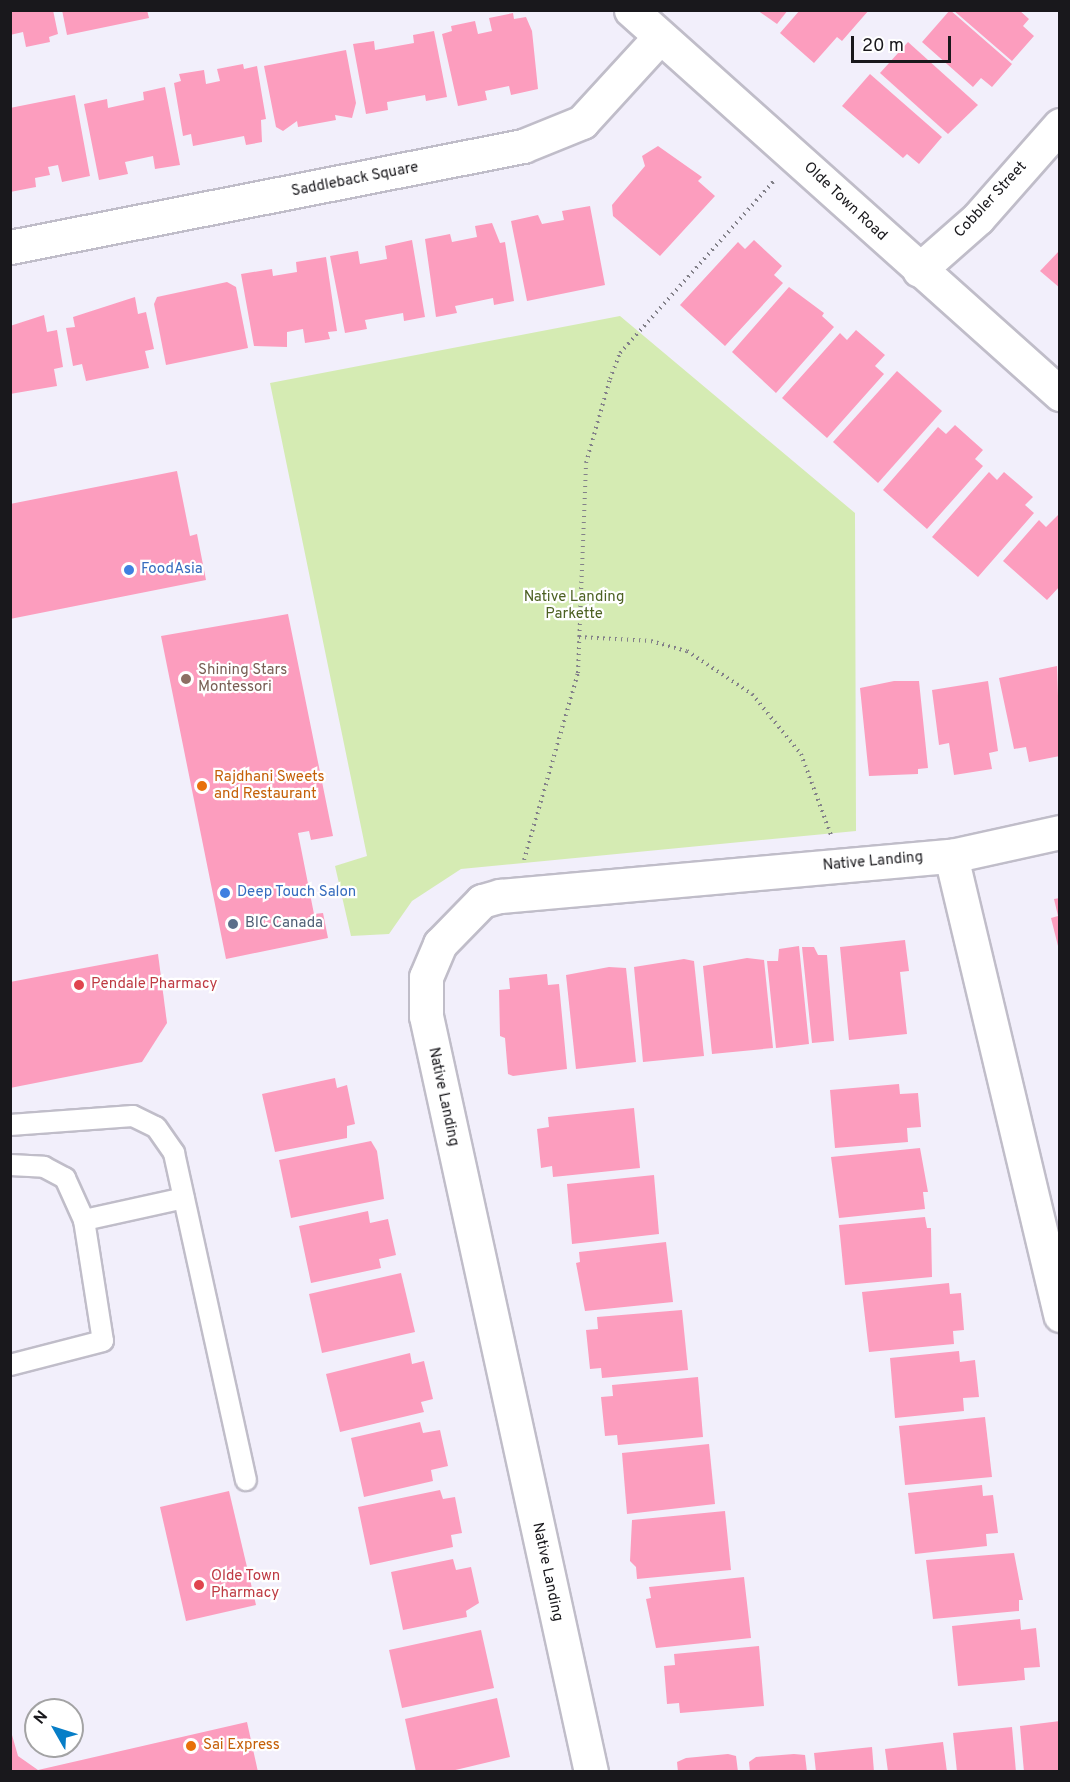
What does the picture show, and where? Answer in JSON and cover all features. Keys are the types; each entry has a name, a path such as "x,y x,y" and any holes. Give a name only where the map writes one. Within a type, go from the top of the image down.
{"street":[{"name":"Olde Town Road","path":"631,10 1059,394"},
{"name":"Saddleback Square","path":"10,248 524,146 582,122 660,37"},
{"name":"Cobbler Street","path":"919,270 978,218 1059,125"},
{"name":"Native Landing","path":"591,1772 426,1016 426,977 440,944 482,901 524,894 951,856 1059,832"},
{"path":"951,856 1059,1315"}],"lane":[{"path":"10,1125 133,1116 156,1127 174,1153 246,1479"},
{"path":"10,1166 44,1167 65,1178 84,1220 103,1341 10,1365"},
{"path":"84,1220 184,1198"}],"path":[{"path":"524,894 524,852 571,708 579,637 586,463 620,353 795,157"},
{"path":"579,637 651,641 687,651 752,694 801,754 829,826 836,866"}],"green space":[{"name":"Native Landing Parkette","path":"620,316 855,513 856,831 461,869 412,901 389,934 351,936 335,866 367,856 270,383"}],"building":[{"path":"10,10 53,10 58,34 49,37 50,42 26,47 23,32 10,35"},
{"path":"62,10 147,10 149,18 67,35"},
{"path":"757,10 788,10 777,24"},
{"path":"800,10 869,10 842,41 837,37 814,63 780,33"},
{"path":"950,10 1012,64 992,87 981,78 973,87 922,42"},
{"path":"953,10 1019,10 1029,19 1023,26 1034,36 1012,61"},
{"path":"513,13 514,19 526,17 532,31 538,89 511,95 509,86 485,91 487,100 458,106 442,34 452,31 451,26 475,21 478,34 492,31 489,18"},
{"path":"434,31 447,97 426,101 425,95 387,102 388,110 366,114 353,44 374,41 375,50 414,43 413,35"},
{"path":"908,42 978,105 948,134 880,73"},
{"path":"346,50 356,103 352,118 335,115 336,120 298,127 297,121 283,131 276,127 264,66"},
{"path":"243,64 244,69 257,66 266,119 261,120 262,142 246,145 244,136 193,146 191,134 183,136 174,83 181,81 179,74 204,70 206,84 220,81 217,69"},
{"path":"870,74 942,137 919,164 907,154 903,158 842,106"},
{"path":"165,87 180,165 155,169 153,156 125,162 128,174 99,180 84,104 107,99 108,108 144,100 143,92"},
{"path":"75,95 90,176 62,182 58,165 48,167 50,175 35,178 36,187 10,192 10,108"},
{"path":"658,146 702,177 698,181 715,196 660,256 613,216 612,205 645,166 642,156"},
{"path":"590,206 605,285 527,301 511,221 538,215 542,224 564,220 562,211"},
{"path":"492,223 500,243 505,242 514,301 494,305 493,298 455,306 457,313 436,317 425,239 450,234 452,242 477,237 475,226"},
{"path":"412,240 425,317 404,321 403,313 365,320 367,329 345,333 330,256 358,251 360,264 387,259 385,246"},
{"path":"754,240 782,266 774,275 783,283 725,346 680,305 738,242 745,249"},
{"path":"1060,250 1060,288 1040,271"},
{"path":"326,257 337,331 328,332 330,339 305,343 303,329 287,332 287,347 254,346 241,274 272,269 273,276 297,272 296,262"},
{"path":"227,282 236,287 248,348 166,365 154,304 157,297"},
{"path":"789,287 824,313 822,316 834,327 776,393 732,352"},
{"path":"135,297 138,314 146,312 154,349 145,351 149,368 86,381 82,364 73,366 66,328 75,327 73,317"},
{"path":"44,315 47,332 57,330 63,367 54,369 57,386 10,394 10,326"},
{"path":"856,330 885,355 875,366 884,374 827,438 782,398 840,333 847,340"},
{"path":"897,371 942,411 878,483 833,442"},
{"path":"955,425 983,450 975,459 983,466 927,529 883,490 938,427 946,434"},
{"path":"177,471 190,536 197,534 206,580 10,619 10,504"},
{"path":"989,472 997,480 1004,472 1033,497 1025,505 1034,513 978,577 932,537"},
{"path":"1060,513 1060,586 1047,600 1003,561 1039,520 1046,527"},
{"path":"288,614 333,836 311,840 309,831 298,833 314,914 323,913 328,938 226,959 161,636"},
{"path":"1057,666 1060,756 1029,762 1026,747 1014,749 999,678"},
{"path":"894,681 919,681 928,768 918,769 918,774 869,776 860,688"},
{"path":"988,681 998,751 989,753 992,769 954,775 949,743 939,745 932,690"},
{"path":"1060,898 1059,950 1051,918 1058,916 1054,899"},
{"path":"905,940 909,971 900,972 907,1034 849,1040 840,947"},
{"path":"799,946 809,1044 776,1048 767,961 778,961 779,949"},
{"path":"802,947 814,947 818,955 827,955 834,1041 812,1043"},
{"path":"158,954 167,1023 142,1062 10,1088 10,982"},
{"path":"747,958 764,960 773,1048 712,1054 703,966"},
{"path":"684,959 694,961 704,1056 643,1062 634,967"},
{"path":"609,967 626,968 636,1062 576,1069 566,975"},
{"path":"547,974 548,985 559,984 567,1069 513,1076 508,1074 505,1038 500,1036 499,990 510,989 509,978"},
{"path":"335,1078 337,1088 347,1085 355,1124 347,1126 347,1138 275,1152 262,1094"},
{"path":"899,1084 900,1094 918,1093 921,1127 907,1128 908,1142 835,1148 830,1090"},
{"path":"634,1108 640,1168 553,1177 552,1166 541,1168 537,1129 549,1127 548,1117"},
{"path":"371,1141 377,1151 384,1199 291,1218 279,1160"},
{"path":"920,1148 928,1192 923,1192 925,1209 839,1218 831,1157"},
{"path":"654,1175 659,1234 572,1244 567,1184"},
{"path":"368,1211 370,1223 388,1219 396,1255 379,1259 381,1268 311,1283 299,1226"},
{"path":"925,1217 927,1228 931,1228 932,1277 845,1285 839,1225"},
{"path":"666,1242 673,1302 585,1311 576,1263 580,1262 579,1252"},
{"path":"401,1273 415,1332 322,1353 309,1294"},
{"path":"949,1283 950,1294 961,1293 964,1330 953,1331 954,1344 869,1352 862,1292"},
{"path":"682,1310 688,1370 602,1378 601,1368 590,1369 586,1330 598,1329 597,1317"},
{"path":"959,1351 960,1362 975,1360 979,1397 963,1398 964,1411 895,1418 890,1358"},
{"path":"410,1353 412,1364 424,1361 433,1399 421,1402 424,1412 340,1432 326,1374"},
{"path":"698,1377 703,1437 618,1445 617,1435 605,1436 601,1397 613,1396 612,1385"},
{"path":"985,1417 992,1477 905,1485 899,1426"},
{"path":"420,1422 423,1433 440,1430 448,1466 431,1470 433,1481 364,1497 351,1438"},
{"path":"709,1444 715,1504 627,1514 622,1453"},
{"path":"982,1485 983,1496 993,1495 998,1533 986,1534 987,1546 915,1554 908,1493"},
{"path":"440,1490 443,1499 455,1497 462,1533 451,1535 453,1547 370,1565 358,1507"},
{"path":"229,1491 256,1605 186,1621 160,1507"},
{"path":"725,1511 731,1570 637,1579 636,1567 630,1561 632,1520"},
{"path":"1014,1553 1023,1600 1019,1600 1019,1611 933,1619 926,1560"},
{"path":"453,1559 456,1570 471,1567 479,1603 466,1611 467,1617 403,1630 391,1572"},
{"path":"744,1577 751,1638 656,1648 646,1599 651,1598 649,1587"},
{"path":"1020,1619 1021,1630 1036,1628 1040,1667 1024,1668 1025,1680 958,1686 952,1626"},
{"path":"481,1630 494,1688 402,1708 389,1650"},
{"path":"759,1646 764,1706 680,1713 679,1703 667,1704 664,1666 675,1665 674,1654"},
{"path":"497,1698 510,1757 447,1772 416,1772 405,1719"},
{"path":"1060,1721 1060,1772 1024,1772 1020,1726"},
{"path":"247,1722 258,1772 10,1772 10,1728 18,1756 38,1770"},
{"path":"1012,1727 1016,1772 957,1772 953,1733"},
{"path":"943,1742 947,1772 888,1772 885,1749"},
{"path":"872,1747 874,1772 816,1772 814,1753"},
{"path":"728,1754 736,1756 738,1772 678,1772 677,1762 686,1758"},
{"path":"805,1755 807,1772 750,1772 749,1762 756,1757"}],"place":[{"name":"FoodAsia","path":"129,570"},
{"name":"Shining Stars Montessori","path":"186,679"},
{"name":"Rajdhani Sweets and Restaurant","path":"202,786"},
{"name":"Deep Touch Salon","path":"225,893"},
{"name":"BIC Canada","path":"233,924"},
{"name":"Pendale Pharmacy","path":"79,985"},
{"name":"Olde Town Pharmacy","path":"199,1585"},
{"name":"Sai Express","path":"191,1746"}]}
